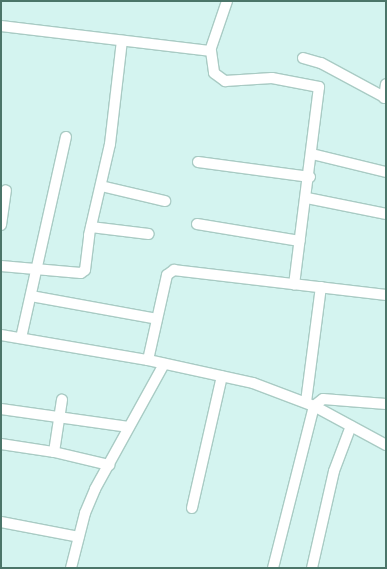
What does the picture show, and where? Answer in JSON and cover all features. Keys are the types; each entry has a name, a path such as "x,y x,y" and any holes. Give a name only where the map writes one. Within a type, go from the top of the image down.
{"street":[{"path":"227,1 211,51 214,73 225,81 272,78 318,85 310,177 294,284"},
{"path":"1,26 211,51"},
{"path":"1,266 84,272 91,227 110,144 122,41"},
{"path":"303,58 328,67 385,98 386,84"},
{"path":"21,338 32,296 66,137"},
{"path":"312,154 386,172"},
{"path":"198,162 310,177"},
{"path":"101,186 165,201"},
{"path":"1,225 6,190"},
{"path":"307,198 386,214"},
{"path":"197,224 300,241"},
{"path":"91,227 149,234"},
{"path":"148,360 167,275 174,270 386,295"},
{"path":"273,568 310,404 321,287"},
{"path":"32,296 157,318"},
{"path":"1,335 148,360 253,383 310,404 386,445"},
{"path":"71,568 85,513 108,465 164,364"},
{"path":"192,508 222,376"},
{"path":"310,404 323,399 386,404"},
{"path":"54,452 62,400"},
{"path":"1,409 129,428"},
{"path":"312,568 334,471 351,426"},
{"path":"1,444 54,452 108,465"},
{"path":"1,522 79,537"}],"shaded area":[{"path":"1,1 386,1 386,568 1,568"}]}
